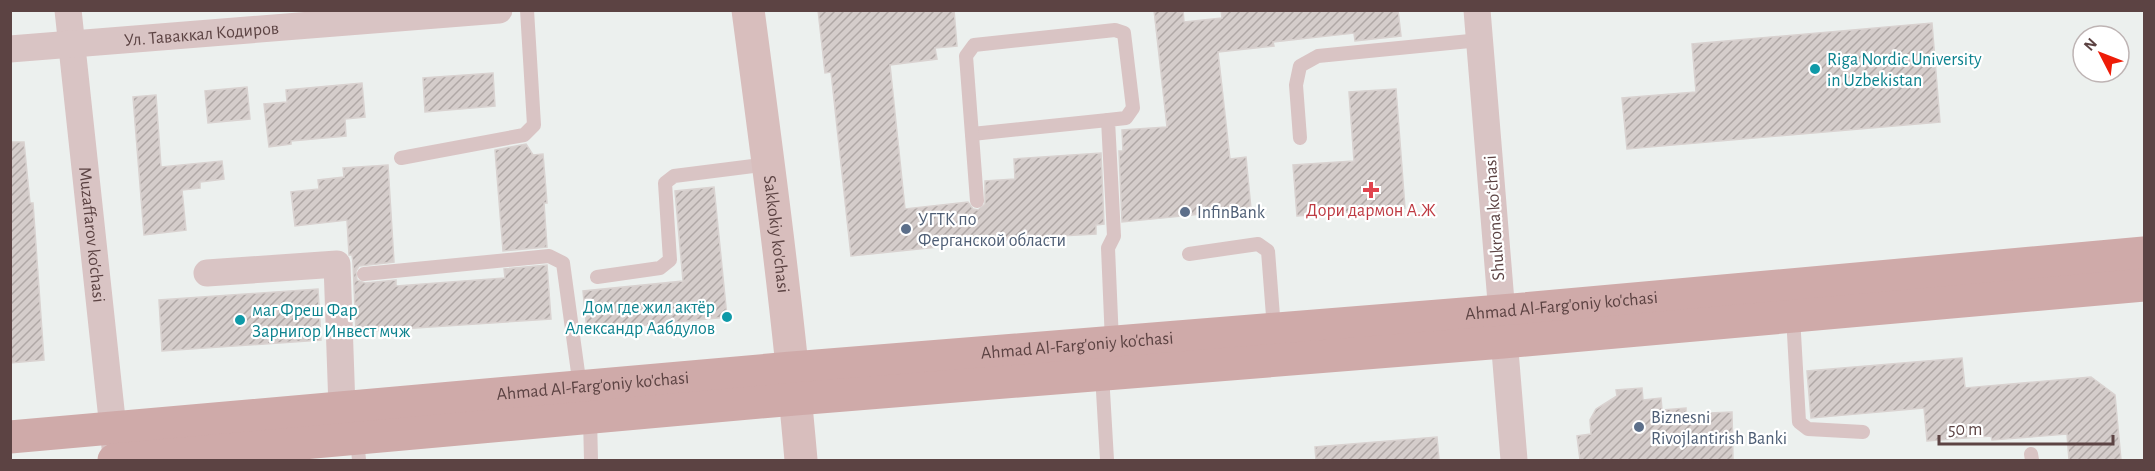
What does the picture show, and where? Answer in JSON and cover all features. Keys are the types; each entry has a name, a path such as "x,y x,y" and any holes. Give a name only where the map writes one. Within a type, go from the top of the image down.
{"main road":[{"name":"Ahmad Al-Farg'oniy ko'chasi","path":"115,453 342,408 580,387 1102,374 1502,326 2145,254"},
{"name":"Ahmad Al-Farg'oniy ko'chasi","path":"10,437 115,453 358,450 590,418 794,383 1112,342 1274,329 1502,326 1793,316 2145,285"}],"street":[{"name":"Muzaffarov ko'chasi","path":"68,10 115,453"},
{"name":"Ул. Таваккал Кодиров","path":"10,49 499,10"},
{"name":"Sakkokiy ko'chasi","path":"748,10 769,164 801,460"},
{"name":"Shukrona koʻchasi","path":"1477,10 1514,460"},
{"path":"207,273 337,264 342,408"}],"lane":[{"path":"401,158 524,135 534,124 527,10"},
{"path":"972,134 1126,118 1133,108 1124,33 1115,30 974,45 966,56 977,201"},
{"path":"1300,138 1296,85 1300,66 1318,56 1480,40"},
{"path":"1108,120 1114,236 1108,248 1112,342"},
{"path":"597,277 660,268 670,260 665,183 674,176 769,164"},
{"path":"1189,254 1258,244 1268,251 1274,329"},
{"path":"364,274 549,256 562,263 580,387"},
{"path":"1793,316 1799,422 1808,429 1863,432"},
{"path":"1102,374 1107,460"},
{"path":"590,418 591,460"}],"building":[{"path":"818,10 954,10 957,46 935,48 937,59 890,65 905,209 968,202 973,209 978,210 985,204 985,181 1015,179 1014,159 1101,153 1104,224 1096,225 1096,234 1060,236 1060,244 1027,246 1026,238 851,256 831,72 825,73"},
{"path":"1154,10 1183,10 1184,22 1222,18 1221,10 1398,10 1401,36 1355,41 1354,33 1273,42 1274,46 1218,52 1230,159 1246,157 1251,209 1122,222 1119,151 1123,151 1122,130 1167,127"},
{"name":"Riga Nordic University in Uzbekistan","path":"1932,23 1940,122 1627,149 1622,98 1696,92 1692,44"},
{"path":"493,73 495,106 425,112 423,78"},
{"path":"362,83 365,117 345,119 346,136 291,141 291,144 269,147 264,104 287,102 286,90"},
{"path":"247,87 250,119 208,123 205,91"},
{"path":"1396,89 1405,208 1297,216 1293,165 1354,161 1349,92"},
{"path":"156,95 161,167 222,161 224,179 200,182 200,188 182,190 186,230 144,235 133,97"},
{"path":"10,142 24,142 30,203 33,203 44,360 10,363"},
{"path":"526,144 533,155 543,154 547,203 544,203 547,247 503,251 495,150"},
{"path":"388,165 394,262 359,266 356,271 357,280 365,283 396,280 396,286 505,278 504,269 547,265 551,319 356,332 353,263 352,255 349,255 347,220 295,226 291,192 319,189 318,180 344,177 343,168"},
{"path":"714,187 727,317 587,331 583,291 683,281 675,191"},
{"name":"маг Фреш Фар Зарнигор Инвест мчж","path":"318,289 321,340 162,351 159,300"},
{"path":"1962,358 1965,388 2091,377 2115,395 2121,460 2069,460 2067,434 1992,440 1991,436 1927,441 1924,408 1811,418 1807,371"},
{"name":"Biznesni Rivojlantirish Banki","path":"1642,388 1643,400 1661,398 1662,410 1686,408 1686,414 1732,412 1733,460 1580,460 1577,436 1591,434 1590,420 1596,409 1617,396 1616,390"},
{"path":"1437,437 1439,460 1316,460 1315,447"}],"place":[{"name":"Riga Nordic University in Uzbekistan","path":"1815,69"},
{"name":"Дори дармон А.Ж","path":"1371,190"},
{"name":"InfinBank","path":"1185,212"},
{"name":"УГТК по Ферганской области","path":"906,229"},
{"name":"Дом где жил актёр Александр Аабдулов","path":"727,317"},
{"name":"маг Фреш Фар Зарнигор Инвест мчж","path":"240,320"},
{"name":"Biznesni Rivojlantirish Banki","path":"1639,427"}]}
